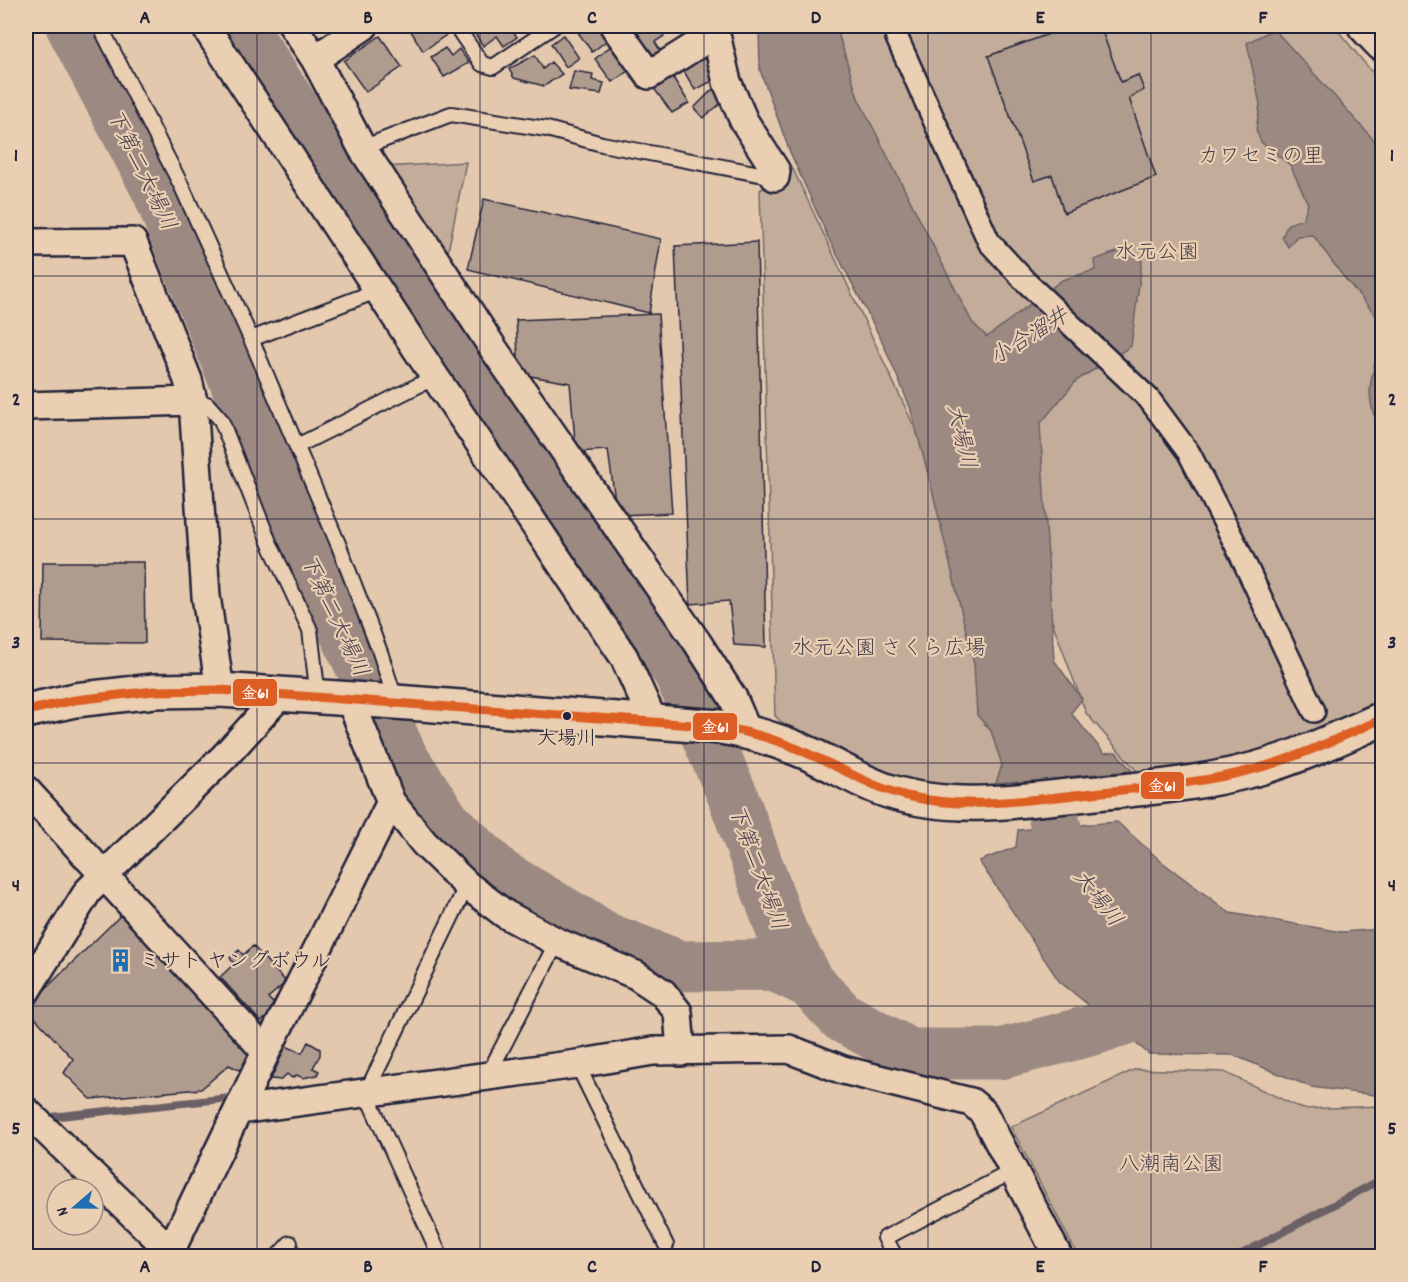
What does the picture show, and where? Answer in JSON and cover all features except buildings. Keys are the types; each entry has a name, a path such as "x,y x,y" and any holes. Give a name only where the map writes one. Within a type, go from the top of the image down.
{"main road":[{"path":"1365,26 1383,44"},
{"path":"26,711 75,700 142,692 220,690 733,730 798,749 888,791 936,802 998,803 1154,788 1257,769 1383,719"}],"street":[{"path":"205,26 435,377 624,657 657,723"},
{"path":"293,26 315,59 362,148 493,348 697,642 732,698 733,730"},
{"path":"315,59 364,26"},
{"path":"614,26 648,75 715,29 728,82 744,121 776,171 775,177"},
{"path":"895,26 897,38 989,242 1026,282 1149,399 1189,453 1238,549 1314,711"},
{"path":"26,243 134,242 188,380 193,401 206,596 220,690"},
{"path":"26,406 193,401"},
{"path":"26,991 88,891 225,756 280,695"},
{"path":"342,699 391,802 424,843 467,885 505,914 557,942 636,975 663,993 678,1012 681,1052"},
{"path":"26,790 266,1052"},
{"path":"26,1111 172,1255 266,1052 391,802"},
{"path":"239,1110 577,1064 653,1051 789,1049 843,1070 971,1102 983,1112 1058,1257"}],"lane":[{"path":"100,26 182,187 251,339 352,577 396,702"},
{"path":"456,26 482,64 493,67 554,26"},
{"path":"362,148 451,114 547,129 602,144 775,177"},
{"path":"251,339 379,290"},
{"path":"297,446 435,377"},
{"path":"193,401 207,404 221,420 269,542 342,699"},
{"path":"440,1257 366,1093 467,885"},
{"path":"488,1075 557,942"},
{"path":"577,1064 666,1245"},
{"path":"895,1257 885,1238 1013,1171"},
{"path":"278,1257 291,1243"}],"green space":[{"name":"水元公園","path":"831,26 1334,26 1382,84 1382,710 1284,751 1142,777 1086,713"},
{"path":"466,162 446,261 384,167"},
{"name":"水元公園 さくら広場","path":"793,169 1083,785 969,797 889,776 800,739 775,716 760,190"},
{"name":"八潮南公園","path":"1136,1069 1224,1072 1303,1109 1382,1106 1382,1256 1078,1256 1011,1127"}],"water":[{"name":"小合溜井","path":"759,26 836,26 858,98 972,322 987,337 1062,280 1095,270 1094,260 1125,249 1142,261 1131,346 1076,381 1040,424 1054,660 1082,699 1071,713 1104,753 1116,752 1132,771 996,783 1002,765 991,731 977,715 974,664 910,407 883,343 829,239 790,152 760,70"},
{"path":"1274,29 1382,149 1382,323 1313,235 1297,236 1288,247 1282,237 1288,224 1303,219 1308,204 1290,165 1261,142 1256,130 1260,104 1247,43"},
{"path":"1382,344 1382,432 1372,410 1370,389 1373,368"},
{"path":"1117,822 1162,862 1230,913 1342,932 1382,929 1382,1096 1311,1087 1233,1055 1149,1054 1059,981 979,861 1016,847 1018,830"}],"waterway":[{"name":"下第二大場川","path":"71,26 157,190 280,493 403,758 446,823 501,875 607,938 681,966 772,965 810,983"},
{"name":"下第二大場川","path":"241,26 306,127 679,673 732,794 782,932 810,983 842,1017 910,1054 1000,1054 1093,1030 1178,1002"},
{"name":"大場川","path":"1027,710 1061,848 1091,886"},
{"path":"41,1118 240,1097"},
{"path":"1238,1256 1382,1179"}],"transit line":[{"name":"金61","path":"26,711 75,700 154,691 220,690 720,727 755,734 789,745 898,794 952,803 1014,801 1143,788 1233,774 1288,759 1382,719"}],"place":[{"name":"大場川","path":"567,716"},
{"name":"ミサト ヤングボウル","path":"121,960"}],"park label":[{"name":"カワセミの里","path":"1261,155"}]}
